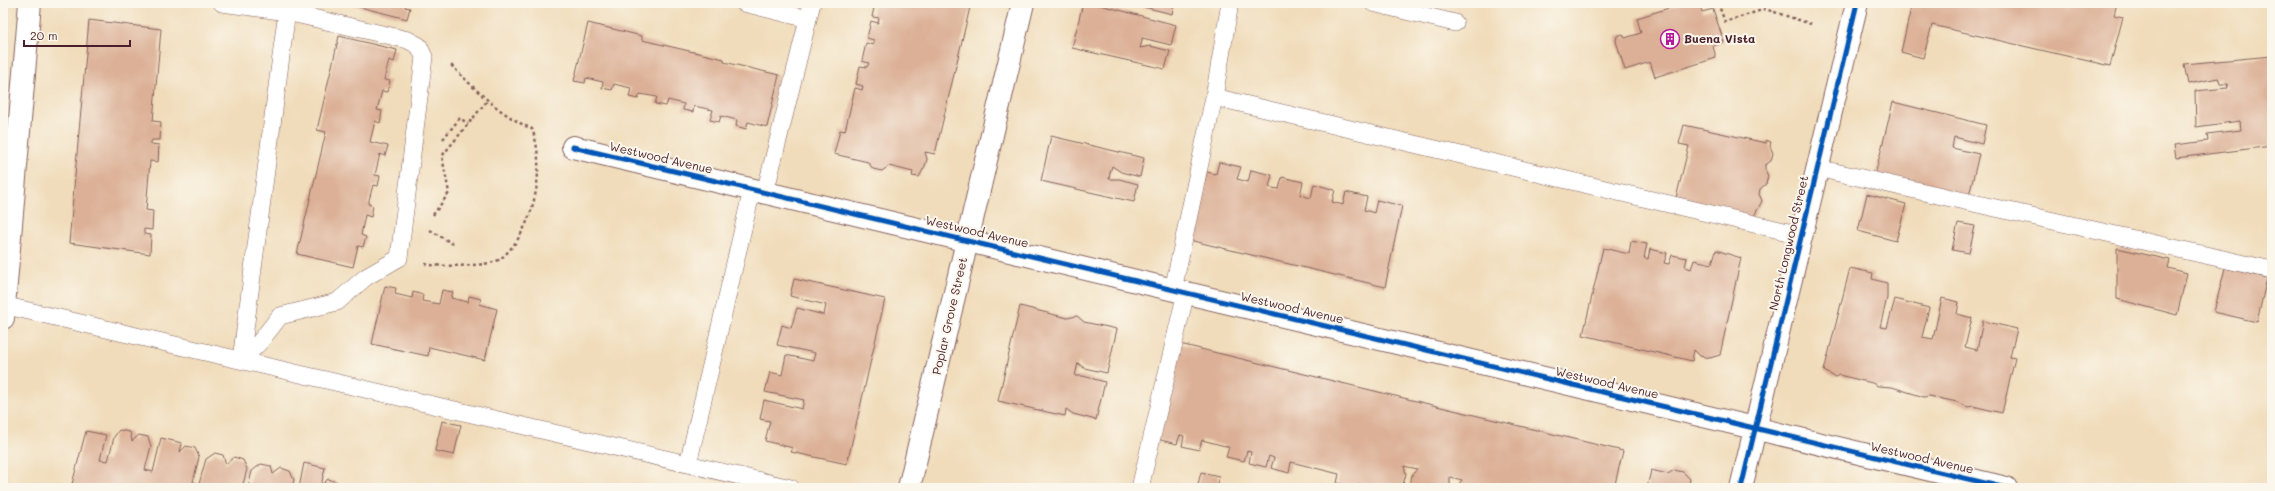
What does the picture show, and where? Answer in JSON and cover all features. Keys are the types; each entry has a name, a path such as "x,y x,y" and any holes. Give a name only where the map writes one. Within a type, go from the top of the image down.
{"street":[{"path":"3,310 30,3"},
{"name":"Poplar Grove Street","path":"909,488 968,241 1022,3"},
{"name":"North Longwood Street","path":"1741,488 1856,3"},
{"name":"Westwood Avenue","path":"573,147 2006,488"}],"lane":[{"path":"222,3 287,7 408,40 419,46 424,57 399,258 366,277 337,302 280,316 259,343 241,360"},
{"path":"688,464 759,191 810,11 744,3"},
{"path":"1140,488 1179,291 1230,3"},
{"path":"1373,3 1455,23"},
{"path":"241,360 287,7"},
{"path":"1214,97 1802,235"},
{"path":"1817,168 2272,270"},
{"path":"3,310 241,360 791,488"}],"path":[{"path":"1718,3 1725,22 1765,10 1811,24"},
{"path":"399,258 430,265 471,266 500,260 517,241 533,205 539,183 536,139 532,129 515,122 486,101 447,61"},
{"path":"429,221 449,193 442,156 486,101"}],"building":[{"path":"344,3 406,3 405,7 410,8 407,19"},
{"path":"875,3 971,3 935,154 925,152 927,159 919,177 912,176 913,172 889,166 882,171 873,169 868,162 834,154 840,130 845,131 855,88 862,90 863,86 856,84 860,66 867,67 869,63 862,61 866,43 873,45 874,43 874,40 867,38 871,21 878,23 879,18 872,17"},
{"path":"1083,3 1100,5 1176,25 1171,45 1142,38 1140,48 1150,46 1170,51 1165,69 1072,48"},
{"path":"1128,3 1174,3 1172,14"},
{"name":"Buena Vista","path":"1685,3 1699,3 1702,12 1713,9 1724,42 1713,46 1716,58 1655,77 1650,62 1625,70 1616,41 1617,36 1623,34 1625,38 1641,33 1637,18"},
{"path":"1912,3 2117,3 2114,15 2123,17 2110,66 1932,25 1923,58 1901,52"},
{"path":"89,20 161,29 153,121 161,122 160,140 152,140 151,142 151,144 159,145 158,162 150,161 146,210 153,211 152,230 144,229 144,234 151,235 150,254 69,243"},
{"path":"588,23 642,36 642,40 724,59 724,62 779,75 767,127 748,122 746,129 736,126 737,120 721,116 719,122 710,120 713,110 694,106 693,112 683,110 684,104 668,100 666,106 655,104 657,97 640,94 638,99 629,97 631,88 614,84 612,90 602,88 603,82 586,78 585,83 574,81"},
{"path":"339,36 397,50 394,62 389,60 384,80 390,81 387,92 382,91 377,110 382,111 380,123 375,121 370,142 388,146 385,156 380,154 375,175 380,176 378,186 373,185 368,204 373,206 371,217 365,215 361,235 366,237 363,247 358,246 353,267 297,254 326,132 317,130"},
{"path":"2272,56 2272,146 2176,158 2174,145 2208,141 2207,134 2241,130 2240,121 2196,127 2195,91 2228,88 2227,84 2220,84 2218,78 2188,84 2184,64"},
{"path":"1893,102 1986,125 1982,144 1954,137 1952,148 1979,154 1969,196 1875,175"},
{"path":"1684,125 1766,143 1766,140 1771,142 1770,146 1773,153 1771,161 1765,165 1768,176 1766,184 1760,189 1759,194 1762,201 1753,218 1676,198 1689,146 1679,144"},
{"path":"1051,136 1144,158 1140,177 1121,172 1112,166 1110,173 1109,179 1119,179 1138,184 1134,202 1041,181"},
{"path":"1219,162 1241,167 1237,179 1248,182 1251,170 1272,175 1269,187 1272,188 1279,189 1282,177 1303,182 1300,195 1311,198 1314,184 1335,190 1332,202 1343,205 1346,192 1367,197 1364,210 1374,213 1377,200 1402,206 1385,287 1189,240 1207,172 1216,174"},
{"path":"1867,194 1906,204 1896,241 1858,231"},
{"path":"1958,223 1975,226 1969,253 1952,250"},
{"path":"1631,241 1647,244 1644,258 1648,259 1650,249 1667,253 1664,263 1669,264 1672,255 1687,258 1685,267 1691,269 1694,260 1712,264 1716,250 1741,258 1720,355 1710,358 1700,356 1694,350 1692,361 1583,335 1603,248 1629,254"},
{"path":"2117,248 2170,260 2168,268 2187,273 2177,315 2117,299"},
{"path":"1850,268 1873,273 1872,279 1887,283 1887,298 1880,327 1887,328 1895,299 1929,308 1922,337 1933,339 1942,298 1959,302 1957,314 1972,318 1965,347 1977,350 1983,321 2017,329 2010,357 2015,358 2002,413 1973,406 1968,407 1957,402 1929,396 1924,397 1892,387 1878,386 1872,383 1839,375 1835,377 1824,371"},
{"path":"2225,268 2267,278 2257,322 2214,312"},
{"path":"794,279 885,299 847,464 791,452 793,448 765,441 770,421 760,419 764,400 802,409 804,400 765,392 770,372 782,375 786,355 813,361 815,353 777,345 782,325 791,328 797,308 824,315 826,305 790,296"},
{"path":"385,286 396,288 395,294 412,298 413,292 423,295 422,301 439,304 442,290 453,292 451,298 468,302 469,296 481,299 479,304 497,309 485,360 429,347 428,356 372,344"},
{"path":"1020,306 1067,318 1077,316 1084,322 1117,329 1107,373 1084,368 1078,363 1075,376 1083,376 1105,382 1096,420 1073,414 1066,409 1065,416 998,401"},
{"path":"1180,344 1623,451 1614,488 1456,488 1462,480 1450,477 1450,488 1409,488 1412,475 1417,469 1404,466 1406,474 1402,488 1375,488 1359,484 1358,487 1337,483 1339,474 1291,462 1289,473 1271,468 1274,458 1269,456 1266,467 1249,463 1251,452 1247,451 1244,461 1226,457 1229,447 1202,440 1199,450 1182,446 1184,436 1180,435 1177,444 1157,439"},
{"path":"442,421 461,425 454,455 435,451"},
{"path":"119,430 130,432 132,441 139,435 148,437 151,446 145,470 153,472 161,438 182,443 180,452 186,446 195,448 199,457 193,482 199,484 206,459 215,453 223,455 226,464 234,457 243,460 247,469 242,488 71,488 86,431 106,435 100,460 108,461 114,437"},
{"path":"304,463 325,468 321,486 328,479 337,482 339,488 299,488"},
{"path":"261,464 271,466 273,474 281,468 290,471 294,480 292,488 248,488 252,471"},
{"path":"1651,470 1668,474 1674,470 1683,472 1690,479 1689,485 1687,485 1686,488 1647,488"},
{"path":"1201,472 1219,476 1216,488 1197,488"}],"cycle path":[{"path":"1741,488 1857,3"},
{"path":"573,147 2006,488"}],"place":[{"name":"Buena Vista","path":"1670,39"}]}
